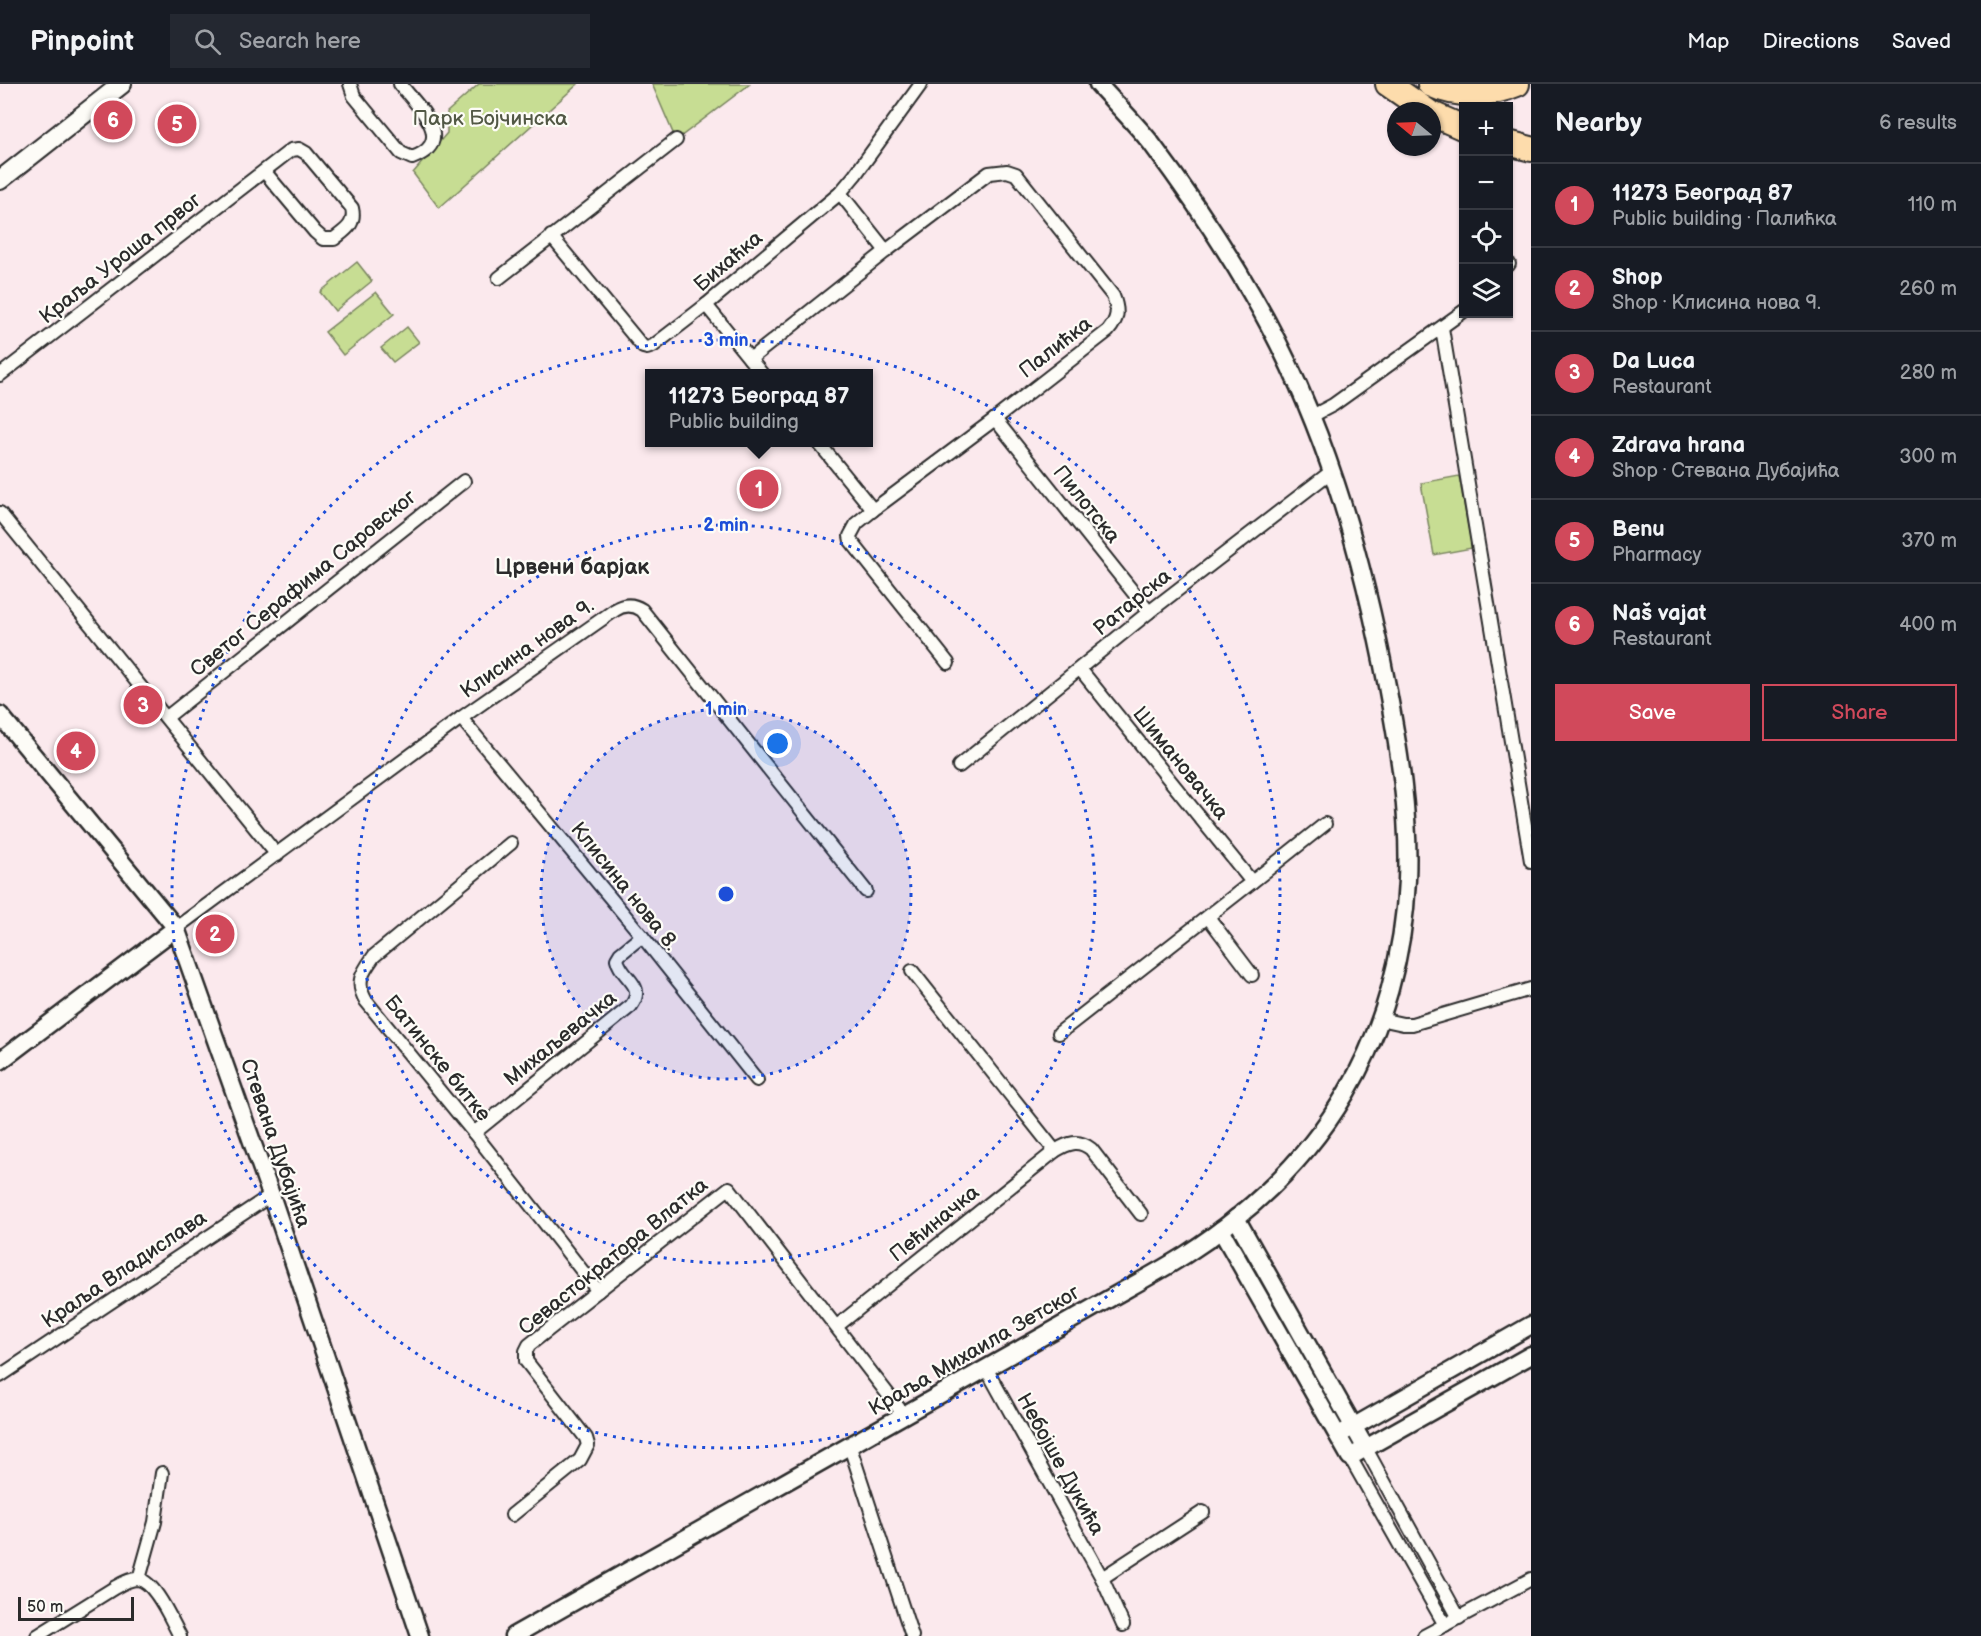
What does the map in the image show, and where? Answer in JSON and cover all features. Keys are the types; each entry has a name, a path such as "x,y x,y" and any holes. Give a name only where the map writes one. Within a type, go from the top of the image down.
{"highway":[{"path":"1430,84 1467,94 1496,92 1517,84"},
{"path":"1392,88 1413,102"},
{"path":"1441,118 1459,126"},
{"path":"1513,144 1531,149"}],"main road":[{"path":"0,180 122,84"}],"street":[{"path":"350,84 354,96 401,153 412,158 429,147 434,136 433,126 400,84"},
{"name":"Бихаћка","path":"551,236 642,347 653,346 706,305 840,193 921,84"},
{"name":"Краља Михаила Зетског","path":"513,1636 1184,1256 1221,1230 1274,1185 1324,1126 1357,1072 1380,1019 1395,970 1405,907 1407,856 1399,756 1375,624 1358,554 1312,416 1251,293 1196,206 1151,143 1098,84"},
{"path":"499,278 676,141"},
{"name":"Краља Уроша првог","path":"0,375 291,150 299,149 306,153 352,208 354,215 352,224 334,239 323,239 264,171"},
{"name":"Палићка","path":"750,359 989,173 1007,171 1016,174 1113,296 1118,314 1116,322 1108,330 995,419 873,510 852,530 849,536 948,663"},
{"path":"840,193 886,251"},
{"path":"706,305 758,369"},
{"path":"1312,416 1333,405 1459,315"},
{"path":"1442,328 1531,861"},
{"name":"Пилотска","path":"995,419 1149,612"},
{"path":"822,447 873,510"},
{"name":"Ратарска","path":"959,766 1149,612 1332,471"},
{"name":"Светог Серафима Саровског","path":"167,717 464,480"},
{"path":"0,513 277,855"},
{"name":"Клисина нова 9.","path":"176,928 461,718 621,606 636,606 642,610 867,891"},
{"name":"Шимановачка","path":"1080,669 1252,882"},
{"name":"Стевана Дубајића","path":"0,715 176,928 271,1195 420,1636"},
{"name":"Клисина нова 8.","path":"461,718 642,936 757,1080"},
{"path":"1059,1033 1325,824"},
{"name":"Батинске битке","path":"511,843 374,956 364,969 360,991 598,1291"},
{"path":"1208,917 1252,975"},
{"path":"0,1061 176,928"},
{"name":"Михаљевачка","path":"474,1133 631,1006 637,997 637,992 617,959 642,936"},
{"path":"912,971 1055,1150"},
{"path":"1380,1019 1412,1024 1527,991"},
{"name":"Пећиначка","path":"837,1326 1055,1150 1070,1143 1086,1145 1141,1214"},
{"name":"Севастократора Влатка","path":"512,1515 580,1460 588,1445 586,1438 526,1361 525,1356 529,1345 729,1188 904,1415"},
{"name":"Краља Владислава","path":"0,1376 271,1195"},
{"path":"1236,1218 1459,1618"},
{"path":"1221,1230 1445,1625"},
{"path":"1337,1436 1531,1325"},
{"path":"1350,1456 1530,1356"},
{"name":"Небојше Дукића","path":"986,1368 1102,1578 1123,1624"},
{"path":"850,1447 912,1636"},
{"path":"139,1579 155,1522 162,1473"},
{"path":"1102,1578 1203,1512"},
{"path":"37,1636 114,1587 139,1579 147,1582 154,1589 180,1636"},
{"path":"1424,1636 1531,1579"}],"green space":[{"name":"Парк Бојчинска","path":"479,84 578,84 439,208 413,173 447,133 447,112"},
{"path":"652,84 750,84 676,140"},
{"path":"357,262 372,281 335,311 320,292"},
{"path":"376,292 394,314 343,355 325,332"},
{"path":"407,327 419,342 393,362 381,348"},
{"path":"1459,476 1472,548 1434,555 1421,483"}],"place":[{"name":"Naš vajat","path":"113,120"},
{"name":"Benu","path":"177,124"},
{"name":"11273 Београд 87","path":"759,489"},
{"name":"Da Luca","path":"143,705"},
{"name":"Zdrava hrana","path":"76,751"},
{"name":"Shop","path":"215,934"}],"district":[{"name":"Црвени барјак","path":"572,566"}]}
